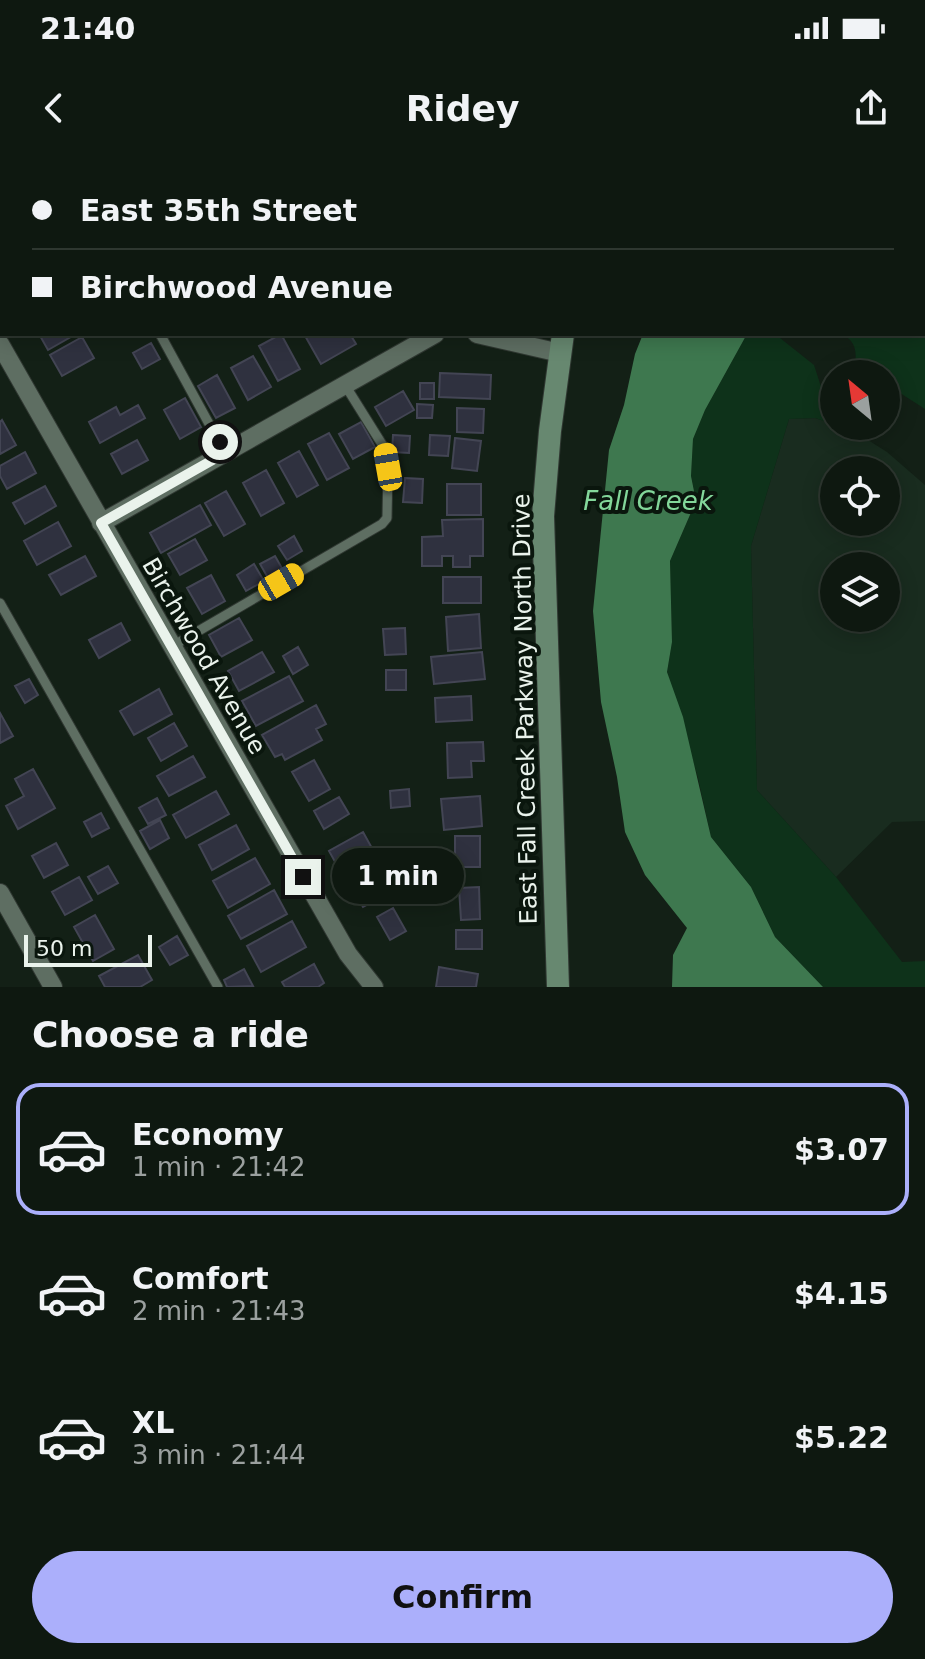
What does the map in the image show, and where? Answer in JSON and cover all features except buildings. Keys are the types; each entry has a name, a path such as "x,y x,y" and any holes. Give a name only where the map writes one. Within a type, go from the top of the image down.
{"main road":[{"name":"East Fall Creek Parkway North Drive","path":"558,987 543,531 549,442 561,343"}],"street":[{"path":"101,523 431,336"},
{"path":"496,336 561,343"},
{"name":"Birchwood Avenue","path":"0,344 348,954 374,987"},
{"path":"0,893 53,987"}],"lane":[{"path":"161,336 225,453"},
{"path":"171,647 382,524 387,518 388,467 385,449 345,385"},
{"path":"0,603 218,987"}],"shaded area":[{"path":"746,336 778,336 814,365 820,383 820,420 789,419 751,546 757,790 836,877 902,962 925,961 925,987 823,987 775,937 751,887 711,837 698,778 667,672 672,642 670,561 696,501 691,476 693,439 705,410"},
{"path":"845,336 925,336 925,409 900,393 900,360 855,360 854,346"},
{"path":"789,419 820,420 820,440 868,440 892,456 820,456 820,536 900,536 900,463 925,485 925,821 892,822 836,877 757,790 751,546"}],"water":[{"name":"Fall Creek","path":"642,336 746,336 705,410 693,439 691,476 696,501 670,561 672,642 667,672 683,717 711,837 751,887 775,937 823,987 672,987 673,955 687,928 645,875 625,832 601,702 593,611 609,450 624,405"}],"route":[{"path":"220,442 225,453 101,523 303,877"}]}
